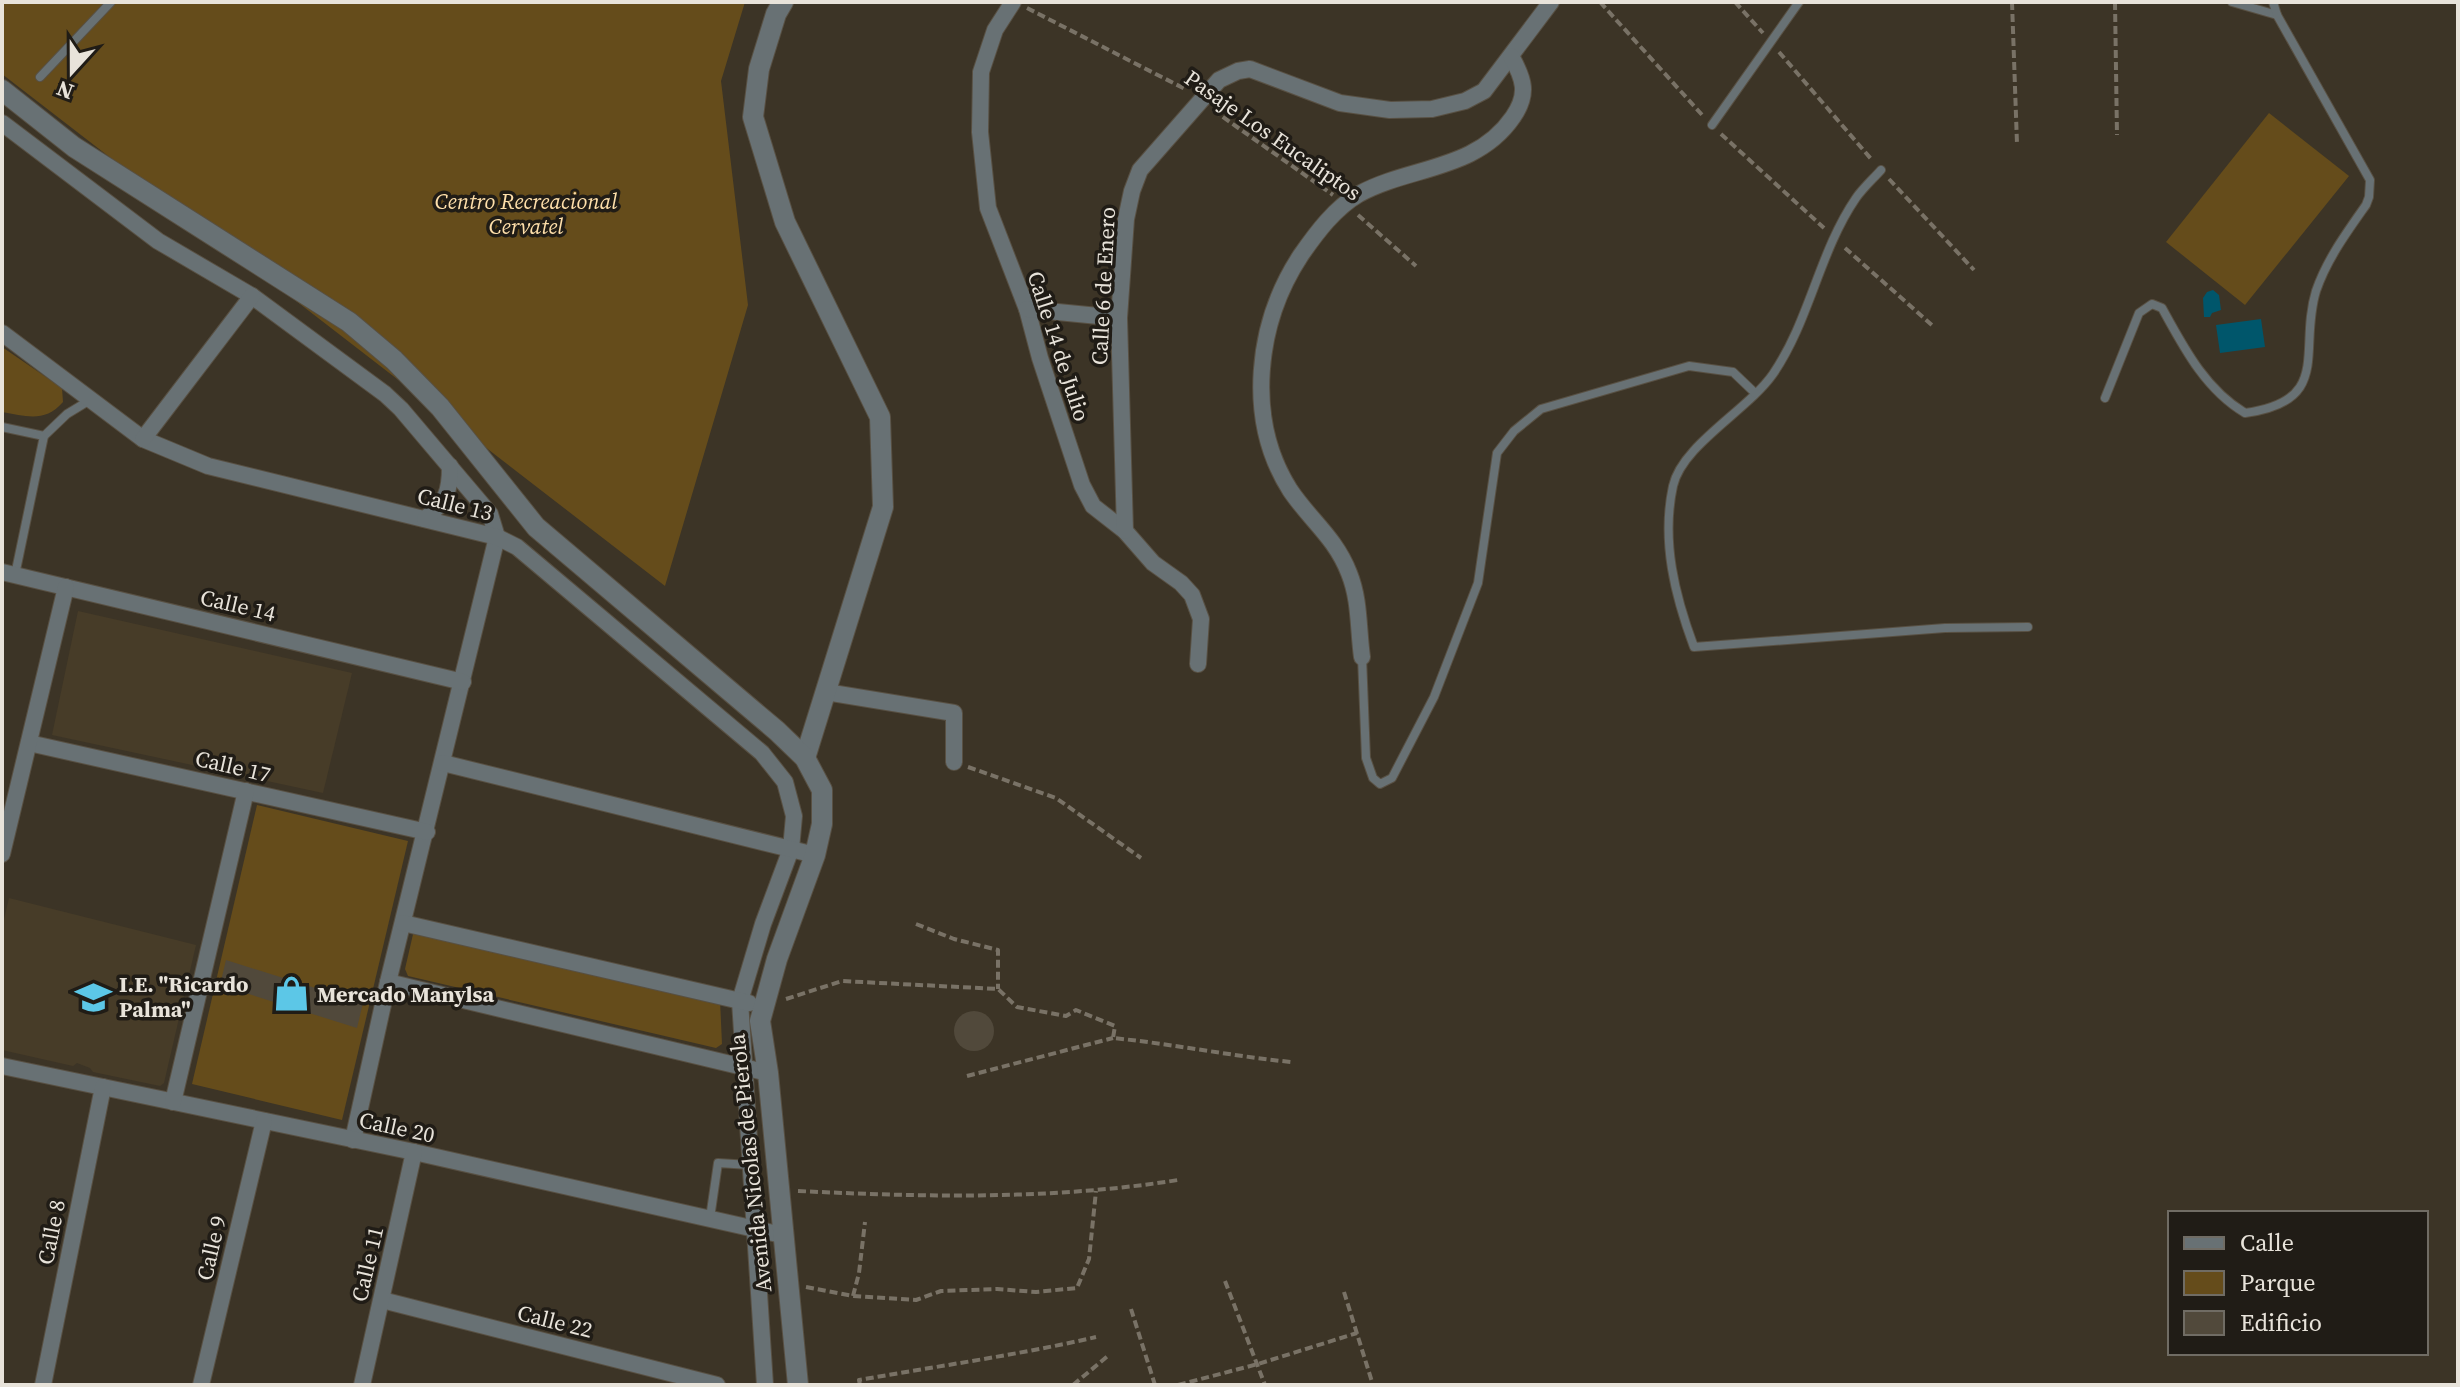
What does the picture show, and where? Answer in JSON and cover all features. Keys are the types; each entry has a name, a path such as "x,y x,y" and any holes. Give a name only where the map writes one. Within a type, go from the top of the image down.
{"street":[{"path":"2,90 74,147 349,322 394,360 440,407 536,527 805,758 883,507 880,417 785,222 753,117 759,69 776,14 783,2"},
{"name":"Calle 14 de Julio","path":"1014,2 1003,15 986,50 981,72 980,119 988,208 1027,309 1082,485 1093,506 1125,531 1159,568 1181,583 1196,602 1201,619 1198,664"},
{"name":"Calle 6 de Enero","path":"1125,531 1119,318 1126,219 1135,180 1148,160 1219,80 1250,69 1340,103 1390,110 1432,109 1465,101 1484,91 1551,2"},
{"path":"1362,657 1359,608 1349,573 1332,541 1299,503 1283,477 1270,445 1262,396 1267,334 1279,296 1301,256 1316,234 1345,203 1375,187 1430,171 1474,152 1498,134 1515,115 1523,98 1522,75 1511,56"},
{"path":"2,123 158,241 252,296 385,394 490,514 497,537 388,982 353,1140"},
{"path":"143,439 252,296"},
{"path":"1027,309 1119,318"},
{"name":"Calle 13","path":"2,333 143,439 208,466 497,537 517,547 762,753 785,782 794,816 791,849 763,924 740,1001"},
{"path":"425,519 444,501 450,487 450,466"},
{"name":"Calle 14","path":"8,574 463,682"},
{"path":"2,854 66,587"},
{"path":"826,692 954,713 954,762"},
{"name":"Calle 17","path":"29,743 427,832"},
{"name":"Avenida Nicolas de Pierola","path":"798,1385 768,1073 760,1021 815,855 822,824 822,790 805,758"},
{"path":"443,763 815,855"},
{"path":"173,1102 246,791"},
{"path":"403,923 763,1006"},
{"path":"388,982 768,1073"},
{"path":"740,1001 765,1385"},
{"name":"Calle 20","path":"2,1066 414,1152 782,1235"},
{"name":"Calle 8","path":"43,1385 103,1087"},
{"name":"Calle 9","path":"201,1385 264,1121"},
{"name":"Calle 11","path":"362,1385 414,1152"},
{"name":"Calle 22","path":"382,1300 717,1385"}],"lane":[{"path":"40,77 111,2"},
{"path":"1712,125 1799,2"},
{"path":"2232,2 2277,15"},
{"path":"2105,398 2139,313 2152,304 2162,308 2188,355 2217,392 2245,413 2261,411 2290,397 2306,380 2315,296 2327,263 2366,205 2370,180 2277,15 2273,2"},
{"path":"1881,170 1857,197 1834,238 1797,330 1772,375 1686,457 1673,484 1668,532 1677,601 1694,647 1945,628 2028,627"},
{"path":"1362,657 1366,758 1373,778 1380,784 1392,778 1434,697 1478,583 1497,453 1514,431 1541,409 1689,366 1733,372 1755,393"},
{"path":"8,574 44,436 67,414 91,400"},
{"path":"2,427 44,436"},
{"path":"710,1219 718,1163 750,1165"}],"path":[{"name":"Pasaje Los Eucaliptos","path":"1014,2 1186,89 1345,203 1416,266"},
{"path":"1600,2 1712,125 1933,326"},
{"path":"1735,2 1881,170 1974,270"},
{"path":"2012,2 2017,144"},
{"path":"2115,2 2117,135"},
{"path":"954,762 1056,798 1141,858"},
{"path":"916,924 954,939 998,950 998,989"},
{"path":"763,1006 842,981 998,989 1017,1007 1066,1016 1076,1010 1115,1026 1113,1038"},
{"path":"967,1076 1113,1038 1178,1044 1222,1055 1291,1062"},
{"path":"778,1190 947,1198 1096,1191 1178,1180"},
{"path":"787,1284 853,1296 916,1300 941,1291 997,1289 1036,1292 1077,1288 1089,1259 1096,1191"},
{"path":"853,1296 865,1222"},
{"path":"1225,1281 1265,1385"},
{"path":"1344,1292 1373,1385"},
{"path":"1131,1309 1155,1385"},
{"path":"1178,1385 1357,1333"},
{"path":"860,1385 859,1380 1029,1352 1096,1337"},
{"path":"1073,1385 1109,1355"}],"shaded area":[{"path":"78,611 352,673 323,793 52,735"},
{"name":"I.E. \"Ricardo Palma\"","path":"9,898 196,945 164,1083 160,1086 93,1072 77,1063 73,1066 2,1050 2,928"}],"green space":[{"name":"Centro Recreacional Cervatel","path":"2,2 745,2 721,81 748,305 665,586 2,74"},
{"path":"2269,113 2349,176 2245,305 2166,242"},
{"path":"2,347 62,388 63,402 56,409 42,415 27,416 2,412"},
{"path":"257,805 408,841 342,1120 192,1084"},
{"path":"414,930 720,1000 722,1044 716,1048 408,976 405,969"}],"water":[{"path":"2213,290 2219,295 2221,310 2204,317 2203,298"},
{"path":"2261,319 2265,347 2220,353 2216,325"}],"building":[{"name":"Mercado Manylsa","path":"226,960 363,1003 357,1028 220,985"},
{"path":"974,1011 988,1017 994,1031 988,1045 974,1051 960,1045 954,1031 960,1017"}],"place":[{"name":"Mercado Manylsa","path":"291,994"},
{"name":"I.E. \"Ricardo Palma\"","path":"93,997"}]}
